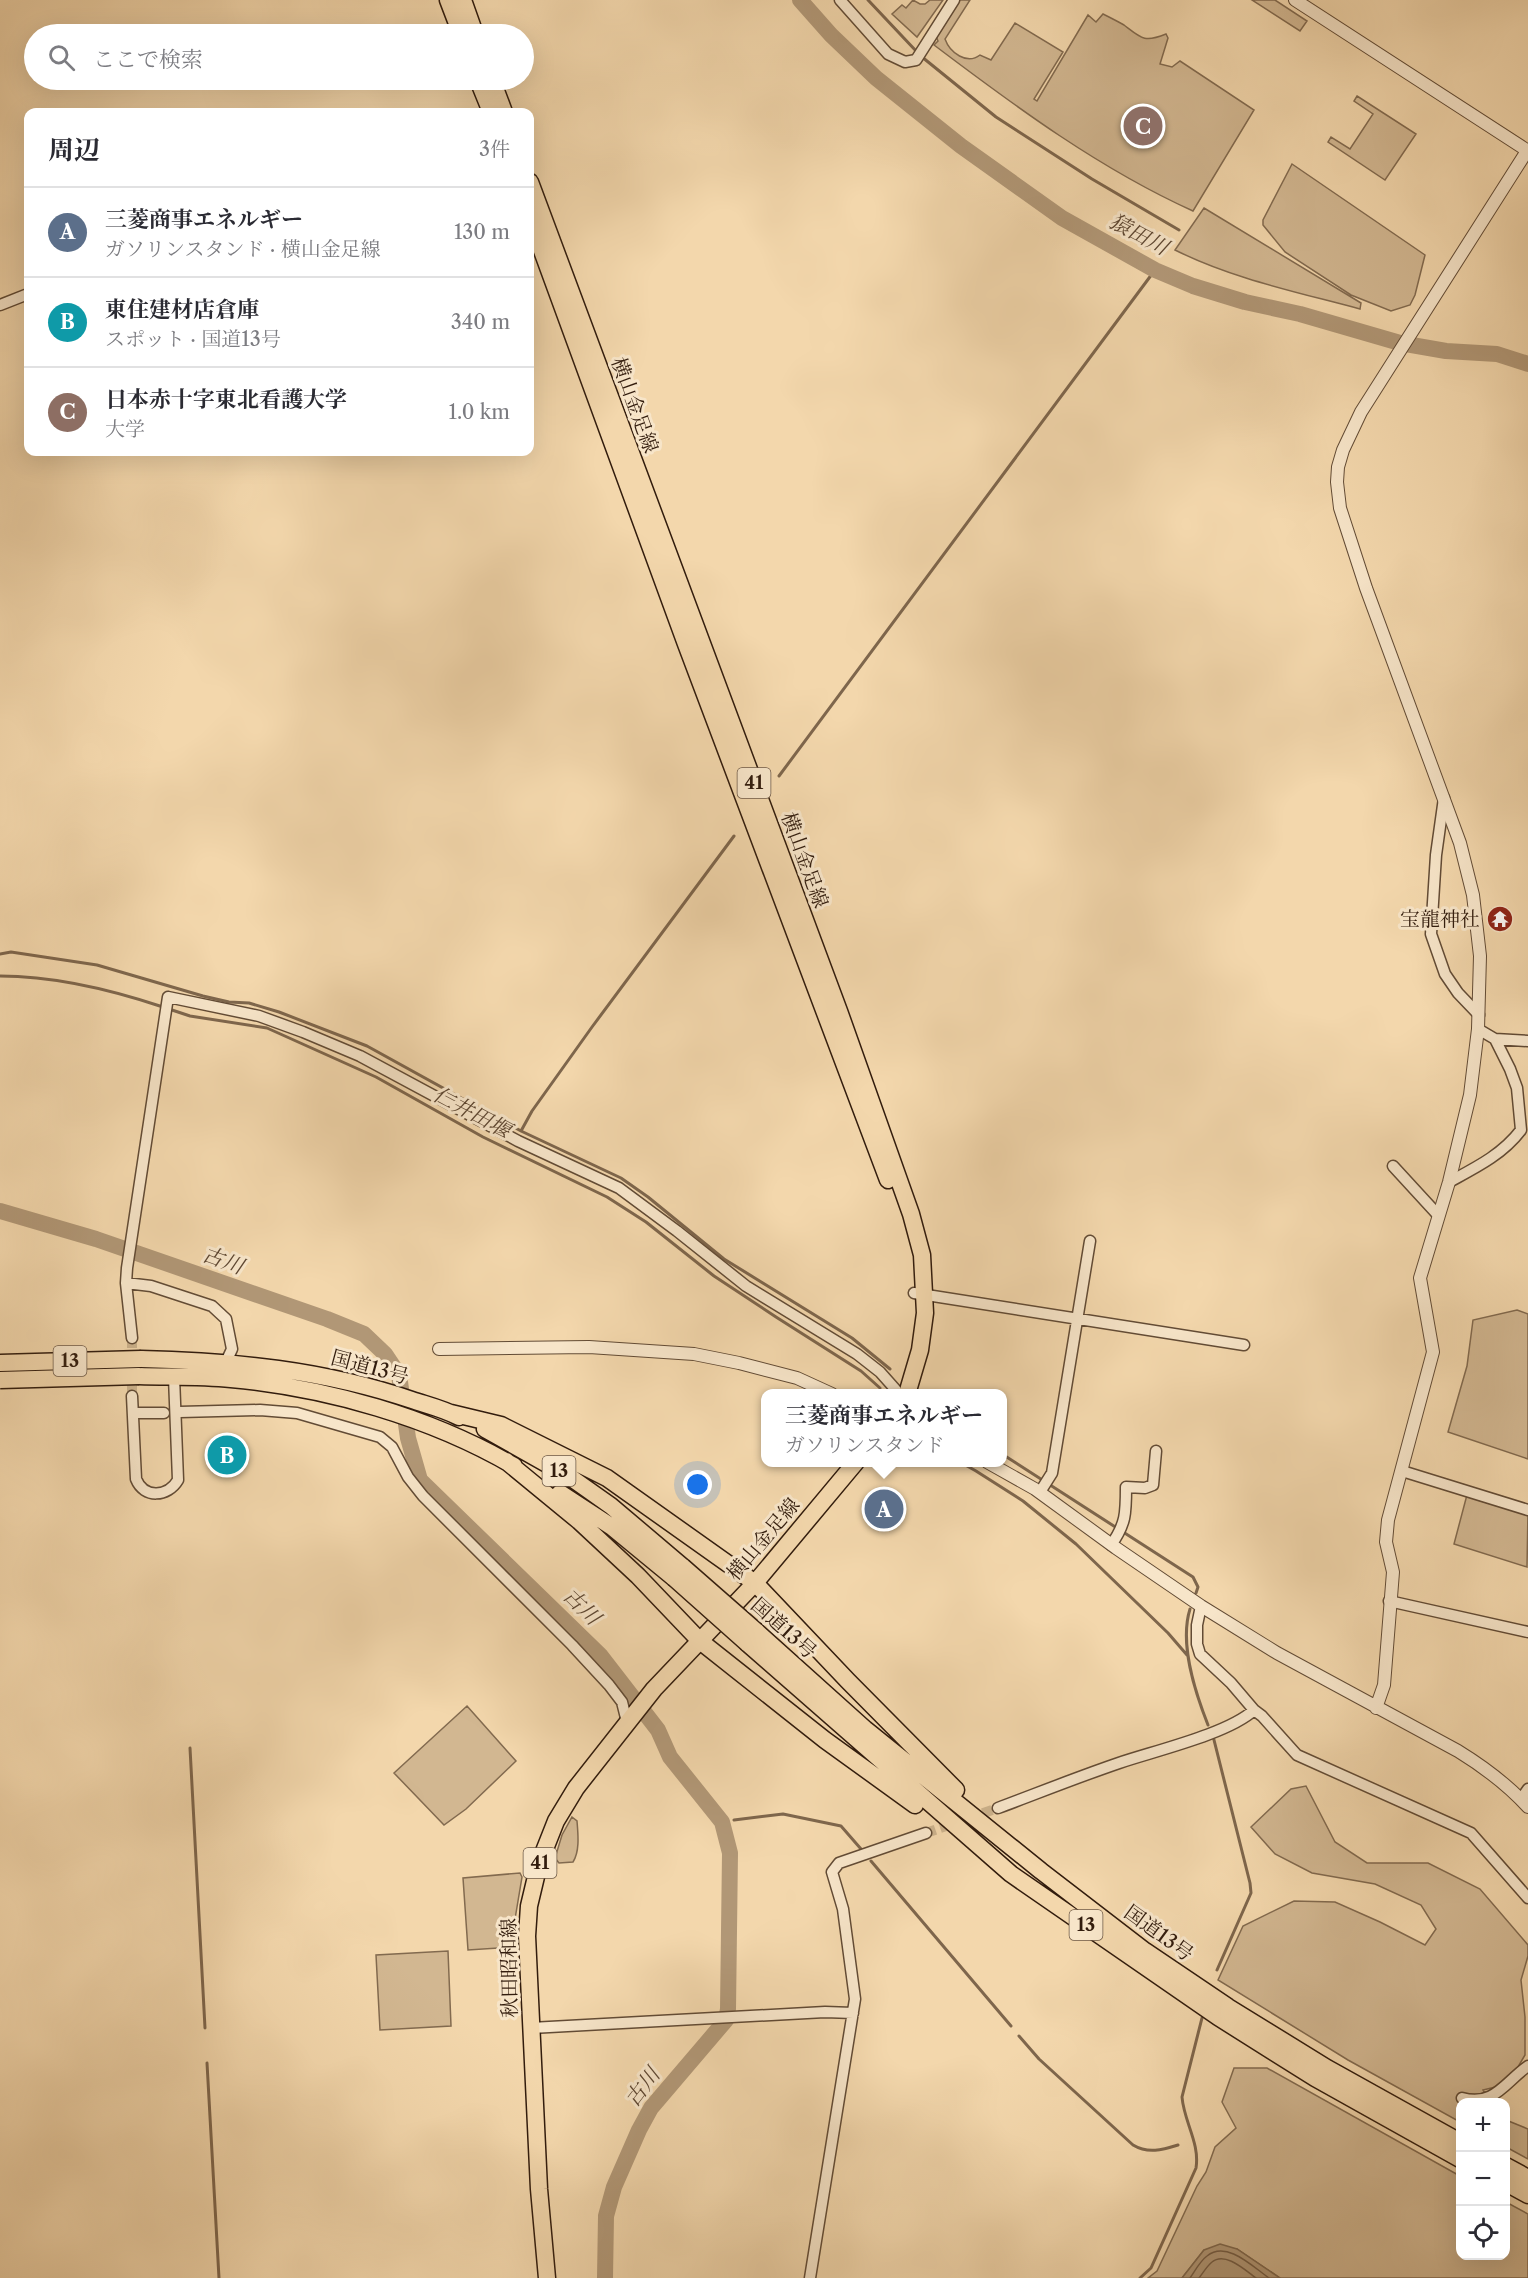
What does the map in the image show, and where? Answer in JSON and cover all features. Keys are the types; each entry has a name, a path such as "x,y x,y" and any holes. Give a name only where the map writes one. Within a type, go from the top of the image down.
{"main road":[{"path":"448,0 457,24"},
{"path":"463,0 471,24"},
{"path":"482,90 489,108"},
{"path":"496,90 502,108"},
{"name":"横山金足線","path":"534,193 905,1196 922,1256 920,1350 900,1389"},
{"name":"横山金足線","path":"534,229 682,633 900,1214 920,1294"},
{"name":"国道13号","path":"0,1380 226,1362 329,1377 390,1393 451,1413 497,1436 570,1477 611,1506 679,1573 1011,1874 1218,2017 1315,2078 1456,2156"},
{"name":"国道13号","path":"0,1363 140,1368 174,1377 231,1379 272,1384 312,1391 419,1421 461,1438 506,1461 568,1498 679,1573"},
{"name":"13","path":"451,1413 501,1425 607,1478 756,1583 848,1681 947,1781 1021,1848 1041,1871"},
{"name":"13","path":"506,1461 579,1521 638,1576 700,1641 825,1740 1011,1874"},
{"name":"横山金足線","path":"700,1641 756,1583 852,1467"},
{"name":"国道13号","path":"752,1637 1041,1871 1145,1951 1228,2007 1327,2068 1456,2139"},
{"name":"秋田昭和線","path":"547,2278 541,2210 527,1936 529,1906 539,1864 556,1821 576,1788 654,1689 700,1641"},
{"path":"1510,2168 1528,2178"},
{"path":"1510,2185 1528,2195"}],"street":[{"path":"840,0 888,54 905,62 919,55 954,0"},
{"path":"1295,0 1528,151 1357,422 1343,450 1337,482 1345,527 1460,843 1478,924 1480,956 1478,1029 1470,1095 1449,1182 1420,1278 1433,1352 1388,1520 1386,1542 1393,1572 1384,1685 1376,1708"},
{"path":"0,305 24,296"},
{"path":"1444,798 1436,855 1431,934 1445,974 1458,993 1479,1015"},
{"path":"132,1338 126,1283 127,1268 168,997 259,1016 360,1056 518,1141 619,1188 746,1286 857,1354 880,1372 896,1389"},
{"path":"1478,1029 1495,1039 1528,1041"},
{"path":"1449,1182 1484,1164 1524,1131 1517,1088 1495,1039"},
{"path":"1393,1166 1438,1215"},
{"path":"1045,1486 1078,1318 1090,1241"},
{"path":"126,1283 152,1286 212,1306 225,1319 232,1349 226,1362"},
{"path":"920,1294 1244,1346"},
{"path":"439,1349 589,1347 694,1354 797,1378 821,1389"},
{"path":"132,1396 138,1485 147,1492 156,1494 169,1491 178,1480 174,1377"},
{"path":"180,1412 260,1410 297,1413 380,1437 392,1447 408,1477 423,1496 609,1685 622,1702 627,1722"},
{"path":"133,1413 164,1413"},
{"path":"1117,1536 1126,1506 1126,1487 1145,1488 1153,1485 1156,1451"},
{"path":"999,1467 1045,1486 1117,1536 1201,1606 1277,1653 1458,1751 1526,1798"},
{"path":"1402,1471 1528,1510"},
{"path":"1389,1601 1528,1632"},
{"path":"1201,1606 1197,1625 1197,1644 1200,1654 1231,1683 1296,1755 1471,1833 1528,1898"},
{"path":"998,1808 1115,1764 1208,1734 1246,1718 1254,1710"},
{"path":"810,2278 855,1999 843,1910 832,1872 839,1863 926,1833"},
{"path":"531,2028 825,2012 853,2013"},
{"path":"1488,2098 1528,2066"}],"shaded area":[{"path":"913,0 925,4 930,0 943,0 917,37 892,14 902,5 906,8"},
{"path":"959,0 970,0 945,39 951,49 960,56 970,59 980,55 991,60 1015,23 1063,52 1034,99 1037,101 1088,15 1096,22 1103,14 1143,38 1148,39 1166,34 1168,38 1160,64 1172,67 1180,61 1254,110 1193,211 1125,176 1059,136 934,45 938,41 936,36"},
{"path":"1252,0 1275,0 1307,21 1300,31"},
{"path":"1357,96 1416,134 1385,180 1328,142 1331,137 1350,149 1373,114 1354,101"},
{"path":"1292,164 1425,255 1415,295 1410,305 1391,311 1351,295 1285,252 1263,225 1263,220"},
{"path":"1204,208 1361,303 1360,309 1242,277 1175,250"},
{"path":"1517,1310 1528,1314 1528,1459 1448,1432 1467,1366 1473,1320"},
{"path":"1468,1491 1528,1510 1527,1567 1454,1544"},
{"path":"467,1706 516,1761 466,1809 444,1825 394,1773"},
{"path":"1306,1786 1335,1842 1367,1863 1428,1863 1480,1889 1528,1945 1528,1956 1521,1980 1525,2017 1525,2055 1508,2084 1483,2090 1488,2098 1456,2098 1456,2120 1348,2060 1218,1980 1243,1926 1294,1901 1335,1902 1425,1945 1436,1929 1421,1905 1375,1884 1312,1873 1275,1854 1251,1827 1291,1789"},
{"path":"572,1817 577,1821 577,1853 573,1862 559,1863 555,1858 562,1835"},
{"path":"520,1873 522,1877 515,1919 514,1947 468,1950 463,1878"},
{"path":"448,1951 451,2026 380,2030 376,1955"},
{"path":"1234,2068 1267,2068 1456,2174 1456,2260 1510,2260 1510,2204 1528,2214 1528,2278 1280,2278 1237,2249 1204,2250 1182,2278 1148,2278 1157,2271 1197,2186 1206,2172 1215,2147 1236,2128 1222,2102"},
{"path":"1510,2122 1528,2129 1528,2159 1510,2149"}],"water":[{"path":"1220,2244 1237,2249 1280,2278 1182,2278 1204,2250"}],"waterway":[{"name":"猿田川","path":"800,0 831,35 876,78 961,146 1062,218 1155,270 1193,286 1245,302 1300,314 1400,343 1446,351 1497,354 1528,364"},
{"path":"868,0 917,52"},
{"path":"922,57 996,117 1092,179 1179,230"},
{"path":"779,776 1155,270"},
{"path":"521,1131 532,1111 592,1027 734,836"},
{"path":"0,954 11,952 97,965 203,996 229,1002 249,1003 279,1012 367,1046 521,1131 621,1178 724,1259 852,1338 890,1369"},
{"name":"仁井田堰","path":"0,976 62,981 124,995 163,1007"},
{"name":"仁井田堰","path":"169,1009 190,1016 267,1028 376,1077 483,1137 607,1197 646,1222 714,1276 861,1371 880,1388"},
{"name":"古川","path":"0,1211 96,1239 364,1334 385,1354 399,1375 408,1438 420,1480 600,1655 658,1730 670,1757 722,1822 730,1853 726,2020 651,2108 639,2130 614,2187 606,2216 605,2278"},
{"path":"1007,1457 1193,1577 1198,1587 1196,1593"},
{"path":"969,1467 1023,1501 1076,1544 1168,1633 1187,1655"},
{"path":"1190,1609 1186,1637 1187,1652 1198,1698 1208,1725"},
{"path":"1213,1736 1251,1893 1217,1970"},
{"path":"190,1748 205,2028"},
{"path":"734,1820 783,1814 841,1826 861,1849"},
{"path":"871,1861 1011,2026"},
{"path":"1140,2278 1151,2268 1196,2168 1196,2150 1182,2097 1202,2018"},
{"path":"1019,2036 1039,2059 1133,2145 1144,2150 1161,2150 1178,2145"},
{"path":"207,2063 219,2278"}],"tunnel":[{"path":"132,1338 132,1396"},
{"path":"926,1833 998,1808"}],"place":[{"name":"日本赤十字東北看護大学","path":"1143,126"},
{"name":"宝龍神社","path":"1500,919"},
{"name":"東住建材店倉庫","path":"227,1455"},
{"name":"三菱商事エネルギー","path":"884,1509"}]}
